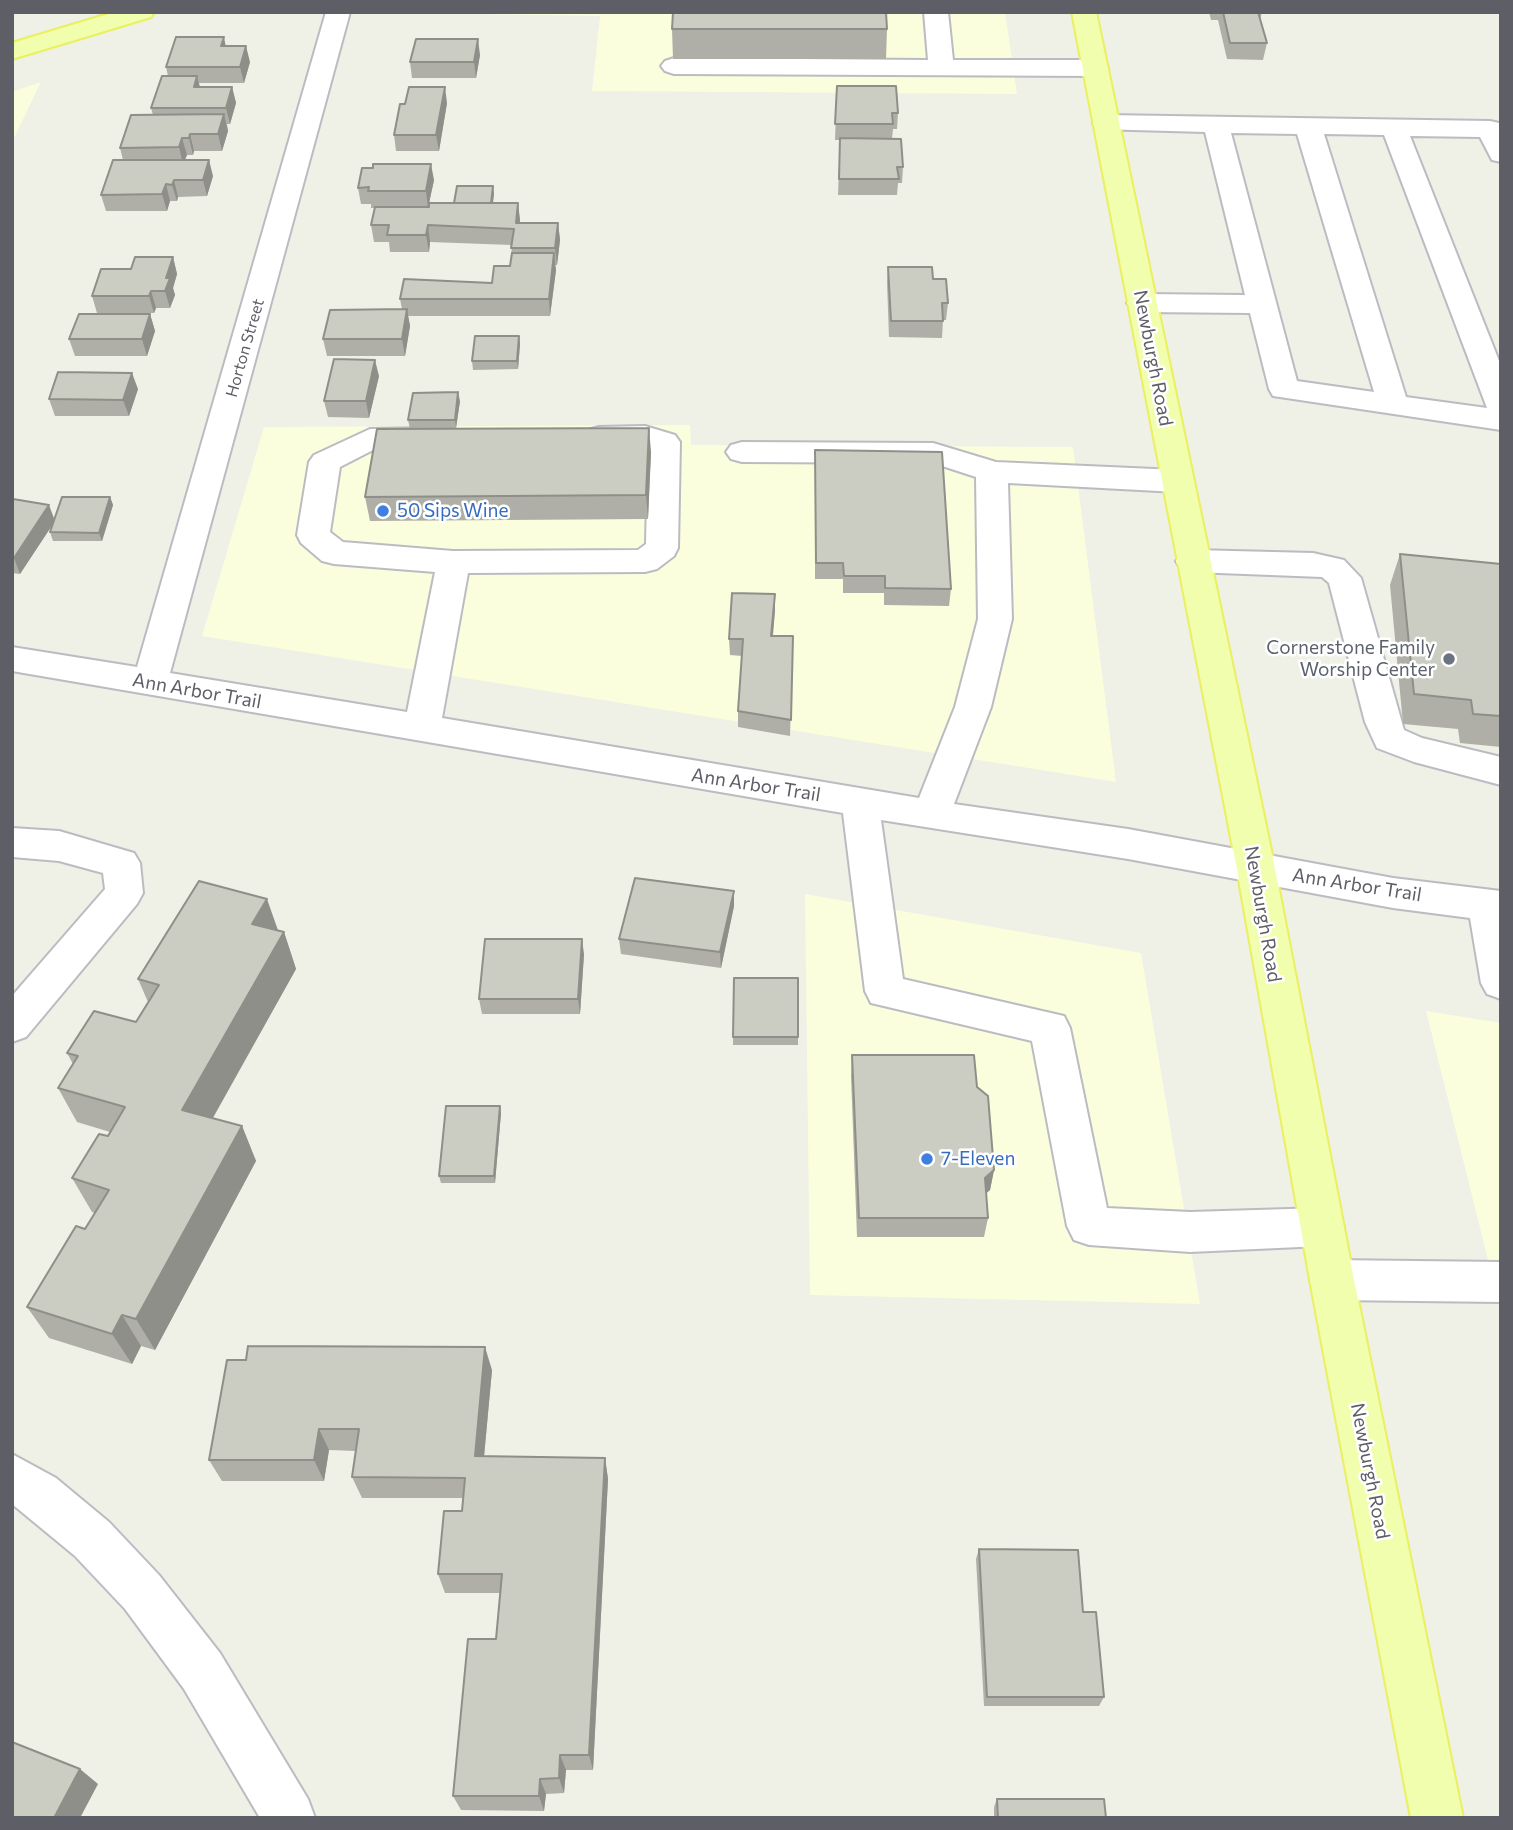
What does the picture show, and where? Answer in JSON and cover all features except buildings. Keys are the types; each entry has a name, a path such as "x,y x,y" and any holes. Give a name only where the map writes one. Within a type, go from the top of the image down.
{"main road":[{"path":"12,51 142,12"},
{"name":"Newburgh Road","path":"1084,12 1256,869 1332,1280 1437,1818"}],"street":[{"name":"Horton Street","path":"150,683 338,12"},
{"path":"936,12 942,66"},
{"path":"674,66 1095,68"},
{"path":"1106,123 1490,130 1501,154"},
{"path":"1216,125 1284,389 1501,420"},
{"path":"1308,126 1393,405"},
{"path":"1394,128 1501,406"},
{"path":"1142,303 1262,304"},
{"path":"453,438 370,439 325,462 313,535 334,553 453,562 645,561 662,548 664,442 645,436 562,437"},
{"path":"742,452 933,453 965,461 992,472 1177,481"},
{"path":"931,814 973,707 995,619 992,472"},
{"path":"1193,561 1313,564 1332,568 1344,578 1390,739 1414,750 1501,771"},
{"path":"422,728 453,562"},
{"name":"Ann Arbor Trail","path":"12,659 931,814 1128,844 1393,893 1494,905"},
{"path":"860,802 885,991 1050,1028 1089,1226 1189,1232 1322,1227"},
{"path":"12,842 59,846 121,863 124,893 12,1025"},
{"path":"1494,905 1501,983"},
{"path":"1332,1280 1501,1282"},
{"path":"12,1477 39,1494 92,1539 142,1592 202,1671 289,1818"}],"shaded area":[{"path":"355,12 1005,12 1017,94 592,91 600,16"},
{"path":"41,82 12,142 12,92"},
{"path":"690,425 691,445 1073,447 1116,782 202,636 264,427"},
{"path":"805,894 1141,953 1200,1304 810,1295"},
{"path":"1426,1011 1501,1023 1501,1312"}],"place":[{"name":"50 Sips Wine","path":"383,511"},
{"name":"Cornerstone Family Worship Center","path":"1449,659"},
{"name":"7-Eleven","path":"927,1159"}]}
